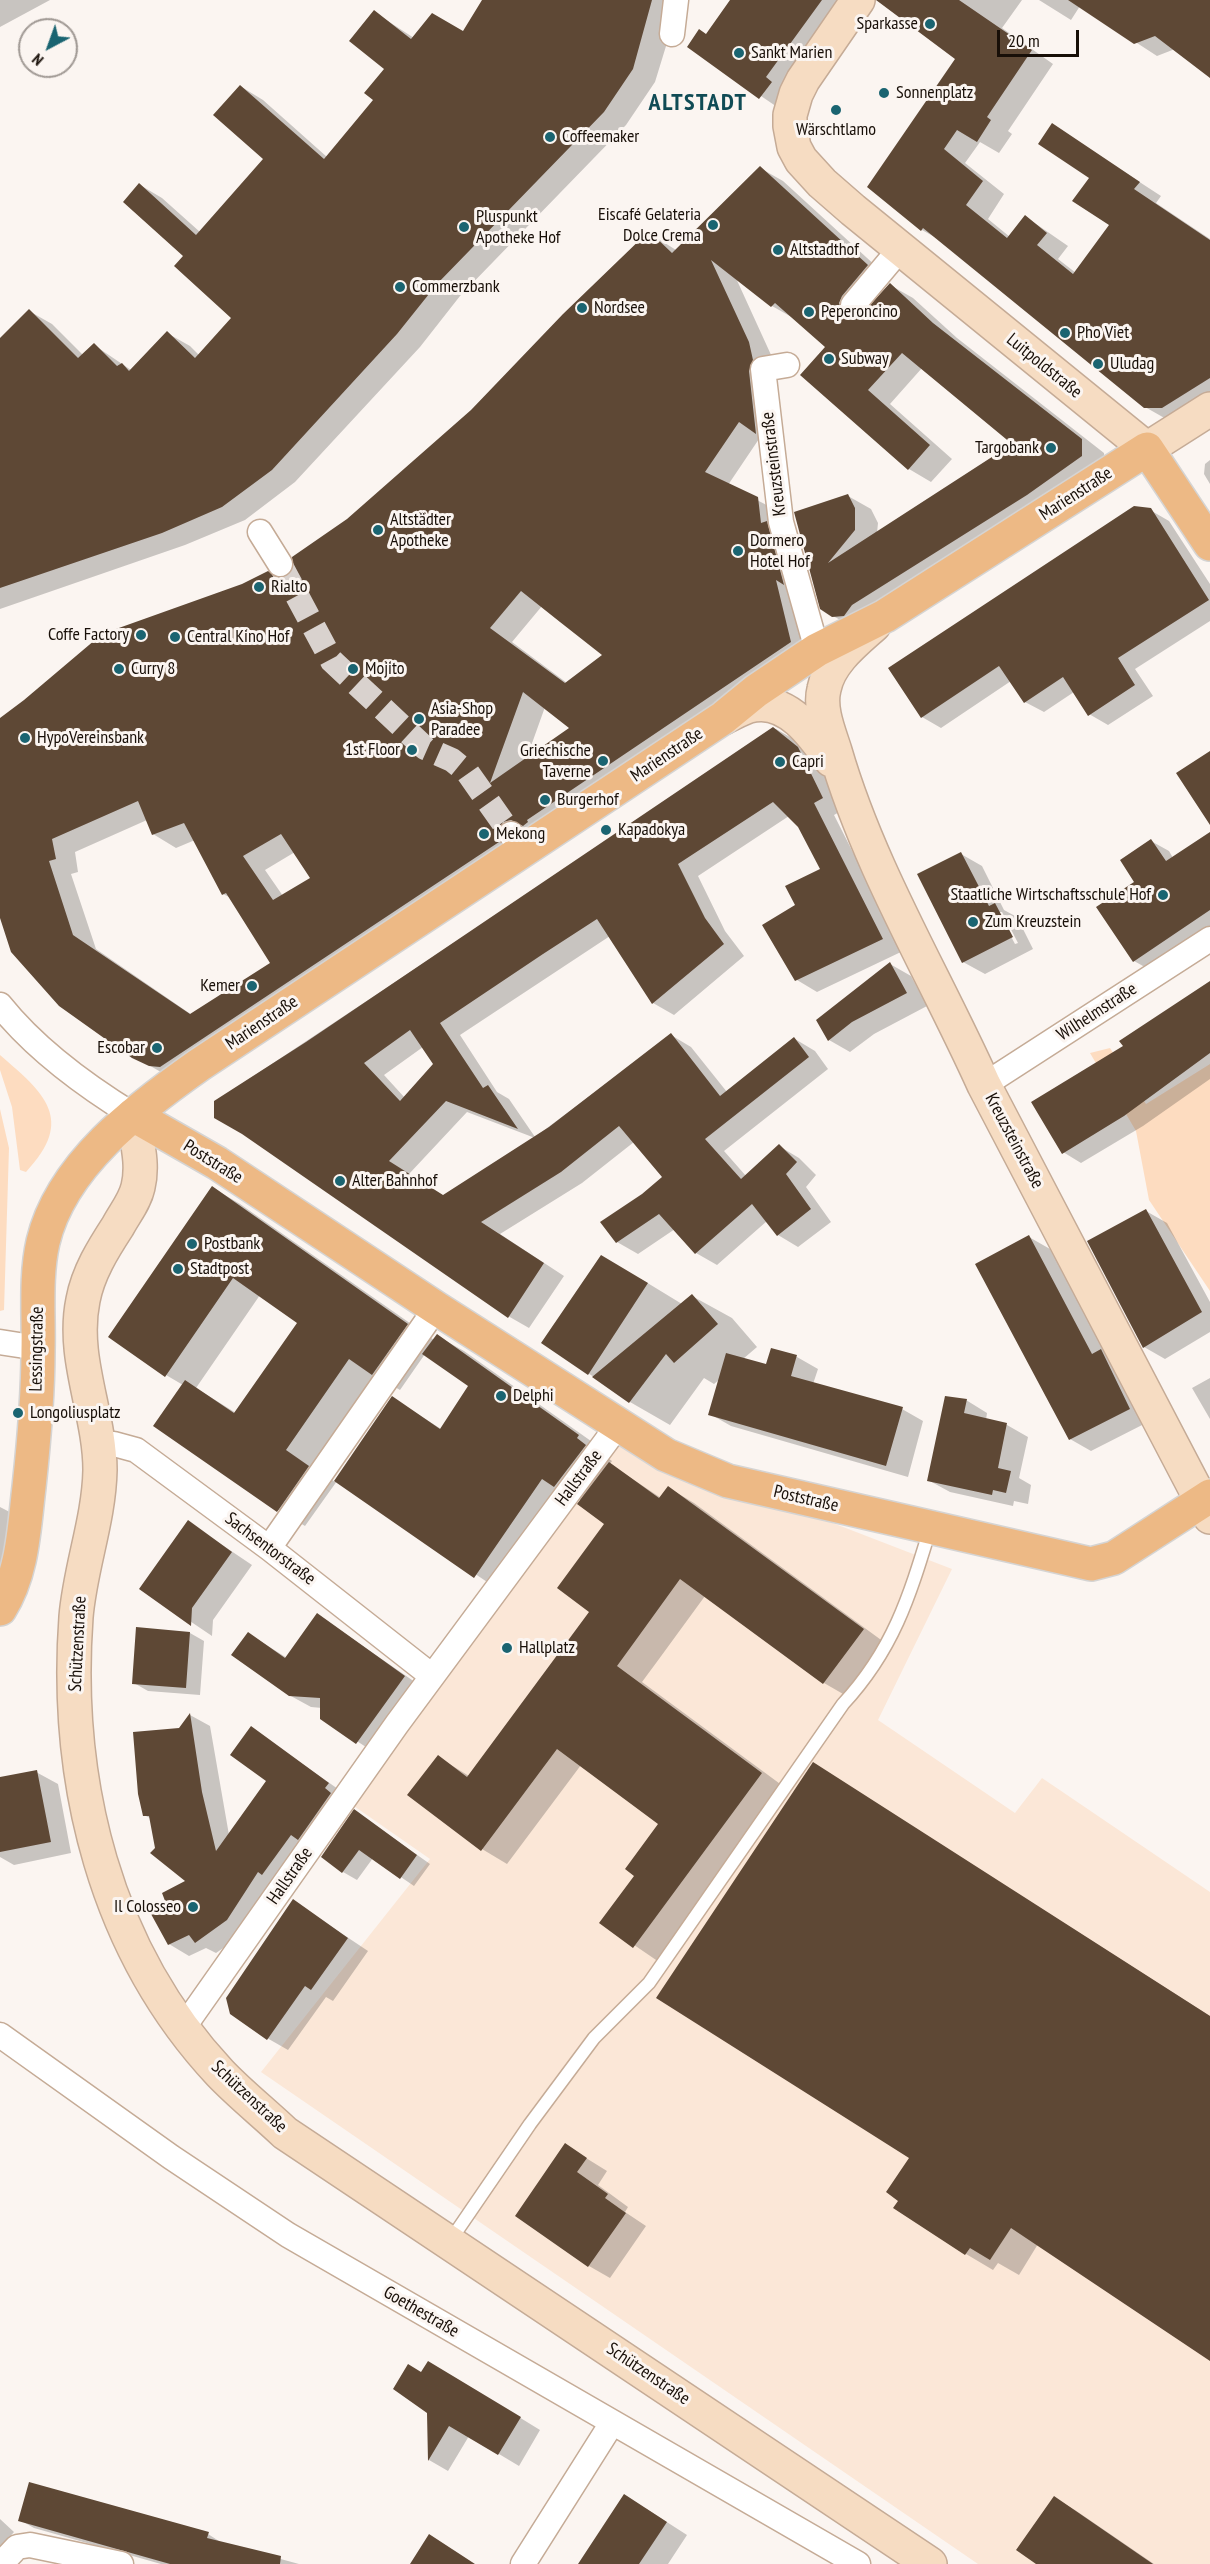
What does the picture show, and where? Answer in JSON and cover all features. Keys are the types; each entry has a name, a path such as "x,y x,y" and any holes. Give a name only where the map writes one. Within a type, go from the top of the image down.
{"main road":[{"name":"Luitpoldstraße","path":"1147,449 1210,544"},
{"name":"Marienstraße","path":"133,1116 199,1065 516,843 723,718 756,691 824,660 885,616 1147,449"},
{"name":"Poststraße","path":"133,1116 217,1163 436,1308 666,1455 728,1480 1091,1564 1114,1558 1207,1505"},
{"name":"Lessingstraße","path":"0,1609 7,1598 23,1548 33,1456 39,1272 43,1241 73,1179 133,1116"}],"street":[{"path":"672,34 676,0"},
{"name":"Luitpoldstraße","path":"851,9 802,80 792,106 790,126 795,147 808,170 900,249 1147,449"},
{"path":"853,305 900,249"},
{"name":"Kreuzsteinstraße","path":"787,365 763,369 781,522 824,660 823,702 841,774 879,870 951,1011 984,1084 1207,1505"},
{"name":"Marienstraße","path":"1147,449 1210,409"},
{"path":"260,532 280,564"},
{"path":"723,718 754,705 771,706 824,660"},
{"name":"Kreuzsteinstraße","path":"771,706 791,715 803,724 841,774"},
{"name":"Wilhelmstraße","path":"984,1084 1210,939"},
{"name":"Poststraße","path":"0,1005 36,1044 101,1096 133,1116"},
{"name":"Schützenstraße","path":"133,1116 140,1165 138,1190 90,1277 83,1300 80,1325 88,1398 98,1444 98,1491 77,1614 73,1674 81,1784 94,1847 113,1903 155,1986 183,2028 220,2073 285,2133 450,2241 930,2564"},
{"path":"270,1548 436,1308"},
{"path":"0,1342 38,1348"},
{"name":"Hallstraße","path":"183,2028 397,1724 619,1424"},
{"name":"Sachsentorstraße","path":"98,1444 114,1443 136,1450 270,1548 432,1676"},
{"name":"Goethestraße","path":"0,2035 171,2157 288,2235 858,2564"},
{"path":"523,2564 612,2423"},
{"path":"1,2564 17,2547 30,2545 68,2558 122,2564"}],"lane":[{"path":"450,2241 530,2124 594,2038 649,1983 843,1704 863,1683 888,1643 908,1602 930,1528"}],"shaded area":[{"path":"1110,1048 1146,1104 1210,1064 1210,1291 1149,1200 1136,1131 1090,1053"},
{"path":"0,1055 30,1082 48,1108 51,1122 49,1137 41,1153 26,1172 20,1170 12,1107 0,1070"},
{"path":"0,1109 9,1148 4,1310 0,1311"},
{"path":"615,1439 952,1569 878,1720 1015,1813 1042,1778 1210,1892 1210,2564 978,2564 261,2072 430,1859 351,1804"}],"building":[{"path":"482,0 652,0 633,69 604,112 437,284 397,334 272,470 222,507 162,533 0,588 0,338 29,309 78,358 94,343 117,366 122,363 129,371 167,331 195,358 231,318 174,266 183,256 123,202 139,183 196,235 263,159 213,115 240,85 324,159 373,100 364,93 384,69 349,41 374,10 411,39 432,13 463,31"},
{"name":"Sankt Marien","path":"730,0 822,0 766,77 772,82 759,99 687,47 699,29 706,34"},
{"path":"876,0 959,0 1032,50 987,117 991,120 977,142 957,130 944,149 983,181 966,205 1007,238 1025,215 1047,233 1037,245 1073,274 1109,225 1072,201 1089,178 1038,144 1052,123 1140,182 1134,189 1210,240 1210,378 1162,408 1144,408 923,228 921,231 867,187 955,59"},
{"path":"1068,0 1210,0 1210,78 1155,36 1134,44"},
{"path":"760,166 868,265 842,296 839,303 843,315 851,319 858,318 890,283 933,323 1082,439 1082,456 1027,495 852,605 844,616 832,617 820,609 794,512 848,494 855,508 855,530 828,563 1012,444 902,353 868,390 930,445 908,470 800,375 825,347 775,303 771,307 711,260 749,342 753,360 749,371 756,434 739,422 705,472 758,497 761,523 767,521 784,585 776,580 791,642 527,820 528,822 523,826 511,820 503,822 497,834 499,842 160,1067 149,1066 132,1058 59,1006 11,952 0,918 0,718 102,634 242,584 268,571 280,578 288,576 293,570 292,557 347,519 471,410 563,314 649,231 672,253","holes":["521,591 602,655 565,683 490,628","523,692 569,728 490,783","138,801 152,835 184,823 222,895 226,893 270,963 190,1014 73,935 49,861 56,859 52,839","281,834 310,878 273,900 243,856"]},
{"path":"1134,506 1151,508 1209,600 1118,658 1135,685 1088,716 1063,677 1024,703 999,666 921,718 888,668"},
{"path":"773,727 798,747 823,798 814,803 883,939 795,981 762,925 795,905 785,886 820,869 798,827 773,802 678,864 705,918 724,944 652,1004 597,919 440,1023 483,1088 488,1085 518,1129 446,1101 389,1161 443,1195 549,1127 671,1033 720,1096 794,1037 809,1057 705,1139 741,1179 779,1144 797,1162 786,1174 811,1209 777,1236 752,1204 695,1254 659,1214 616,1243 600,1222 642,1194 662,1177 619,1126 561,1172 481,1222 544,1263 508,1318 242,1134 214,1118 214,1101 306,1042","holes":["410,1030 433,1064 400,1101 364,1063"]},
{"path":"1210,751 1210,825 1176,773"},
{"name":"Staatliche Wirtschaftsschule Hof","path":"1210,832 1210,910 1133,962 1096,907 1134,882 1120,860 1151,839 1166,861"},
{"name":"Zum Kreuzstein","path":"961,852 989,906 995,903 1013,937 962,963 917,874"},
{"path":"890,962 907,993 852,1022 828,1041 816,1020"},
{"path":"1210,981 1210,1053 1124,1116 1062,1154 1031,1102 1123,1046 1119,1041"},
{"path":"212,1186 408,1324 372,1375 349,1359 286,1450 309,1466 277,1512 153,1426 185,1380 234,1413 297,1323 233,1278 165,1377 108,1337"},
{"path":"1146,1209 1202,1312 1143,1348 1087,1241"},
{"path":"1029,1235 1092,1354 1101,1349 1130,1409 1069,1440 975,1264"},
{"path":"601,1255 648,1283 588,1375 541,1343"},
{"path":"692,1294 718,1324 674,1363 666,1354 629,1403 592,1377"},
{"path":"437,1334 579,1435 577,1438 586,1445 554,1487 542,1479 474,1578 334,1481 392,1396 440,1429 468,1386 422,1354"},
{"path":"771,1348 797,1355 791,1376 903,1407 886,1466 708,1415 726,1353 766,1364"},
{"path":"945,1396 967,1399 964,1413 1007,1423 998,1468 1011,1471 1006,1493 993,1490 992,1495 927,1481"},
{"path":"609,1462 659,1498 668,1486 864,1629 823,1684 680,1579 617,1666 762,1773 633,1948 599,1923 634,1876 625,1869 658,1824 557,1749 481,1851 407,1795 438,1755 467,1777 589,1612 557,1588 604,1524 577,1504"},
{"path":"188,1520 232,1552 192,1608 191,1626 139,1589"},
{"path":"317,1613 405,1676 356,1744 320,1719 320,1698 289,1696 231,1655 248,1632 285,1658"},
{"path":"136,1627 190,1632 186,1688 132,1684"},
{"path":"190,1713 202,1792 216,1851 266,1781 230,1755 251,1726 329,1783 325,1788 331,1793 298,1840 291,1835 262,1875 258,1872 227,1920 195,1943 189,1935 168,1945 151,1914 167,1906 162,1893 185,1881 150,1853 155,1848 149,1816 143,1816 138,1794 133,1732 179,1728"},
{"path":"813,1762 1210,2016 1210,2361 1011,2228 990,2260 970,2248 965,2255 893,2208 898,2201 886,2192 909,2158 656,1998"},
{"path":"37,1770 51,1842 0,1852 0,1777"},
{"path":"354,1809 417,1855 400,1879 359,1850 342,1873 321,1857"},
{"path":"293,1899 348,1938 311,1990 305,1986 267,2040 230,2014 226,1998"},
{"path":"565,2143 587,2158 577,2172 608,2194 605,2198 626,2213 588,2267 515,2216"},
{"path":"428,2361 521,2417 498,2455 449,2426 428,2461 427,2413 393,2389 408,2364 421,2372"},
{"path":"29,2482 209,2532 207,2538 281,2556 280,2564 170,2564 18,2521"},
{"path":"624,2494 667,2522 639,2564 578,2564"},
{"path":"1054,2496 1153,2564 1036,2564 1016,2550"},
{"path":"429,2534 475,2564 410,2564"}],"tunnel":[{"path":"280,564 332,661 425,748 452,760 468,773 511,834"}],"place":[{"name":"Sparkasse","path":"930,24"},
{"name":"Sankt Marien","path":"739,53"},
{"name":"Sonnenplatz","path":"884,93"},
{"name":"Wärschtlamo","path":"836,110"},
{"name":"Coffeemaker","path":"550,137"},
{"name":"Eiscafé Gelateria Dolce Crema","path":"713,225"},
{"name":"Pluspunkt Apotheke Hof","path":"464,227"},
{"name":"Altstadthof","path":"778,250"},
{"name":"Commerzbank","path":"400,287"},
{"name":"Nordsee","path":"582,308"},
{"name":"Peperoncino","path":"809,312"},
{"name":"Pho Viet","path":"1065,333"},
{"name":"Subway","path":"829,359"},
{"name":"Uludag","path":"1098,364"},
{"name":"Targobank","path":"1051,448"},
{"name":"Altstädter Apotheke","path":"378,530"},
{"name":"Dormero Hotel Hof","path":"738,551"},
{"name":"Rialto","path":"259,587"},
{"name":"Coffe Factory","path":"141,635"},
{"name":"Central Kino Hof","path":"175,637"},
{"name":"Curry 8","path":"119,669"},
{"name":"Mojito","path":"353,669"},
{"name":"Asia-Shop Paradee","path":"419,719"},
{"name":"HypoVereinsbank","path":"25,738"},
{"name":"1st Floor","path":"412,750"},
{"name":"Griechische Taverne","path":"603,761"},
{"name":"Capri","path":"780,762"},
{"name":"Burgerhof","path":"545,800"},
{"name":"Kapadokya","path":"606,830"},
{"name":"Mekong","path":"484,834"},
{"name":"Staatliche Wirtschaftsschule Hof","path":"1163,895"},
{"name":"Zum Kreuzstein","path":"973,922"},
{"name":"Kemer","path":"252,986"},
{"name":"Escobar","path":"157,1048"},
{"name":"Alter Bahnhof","path":"340,1181"},
{"name":"Postbank","path":"192,1244"},
{"name":"Stadtpost","path":"178,1269"},
{"name":"Delphi","path":"501,1396"},
{"name":"Longoliusplatz","path":"18,1413"},
{"name":"Hallplatz","path":"507,1648"},
{"name":"Il Colosseo","path":"193,1907"}],"district":[{"name":"ALTSTADT","path":"698,103"}]}
